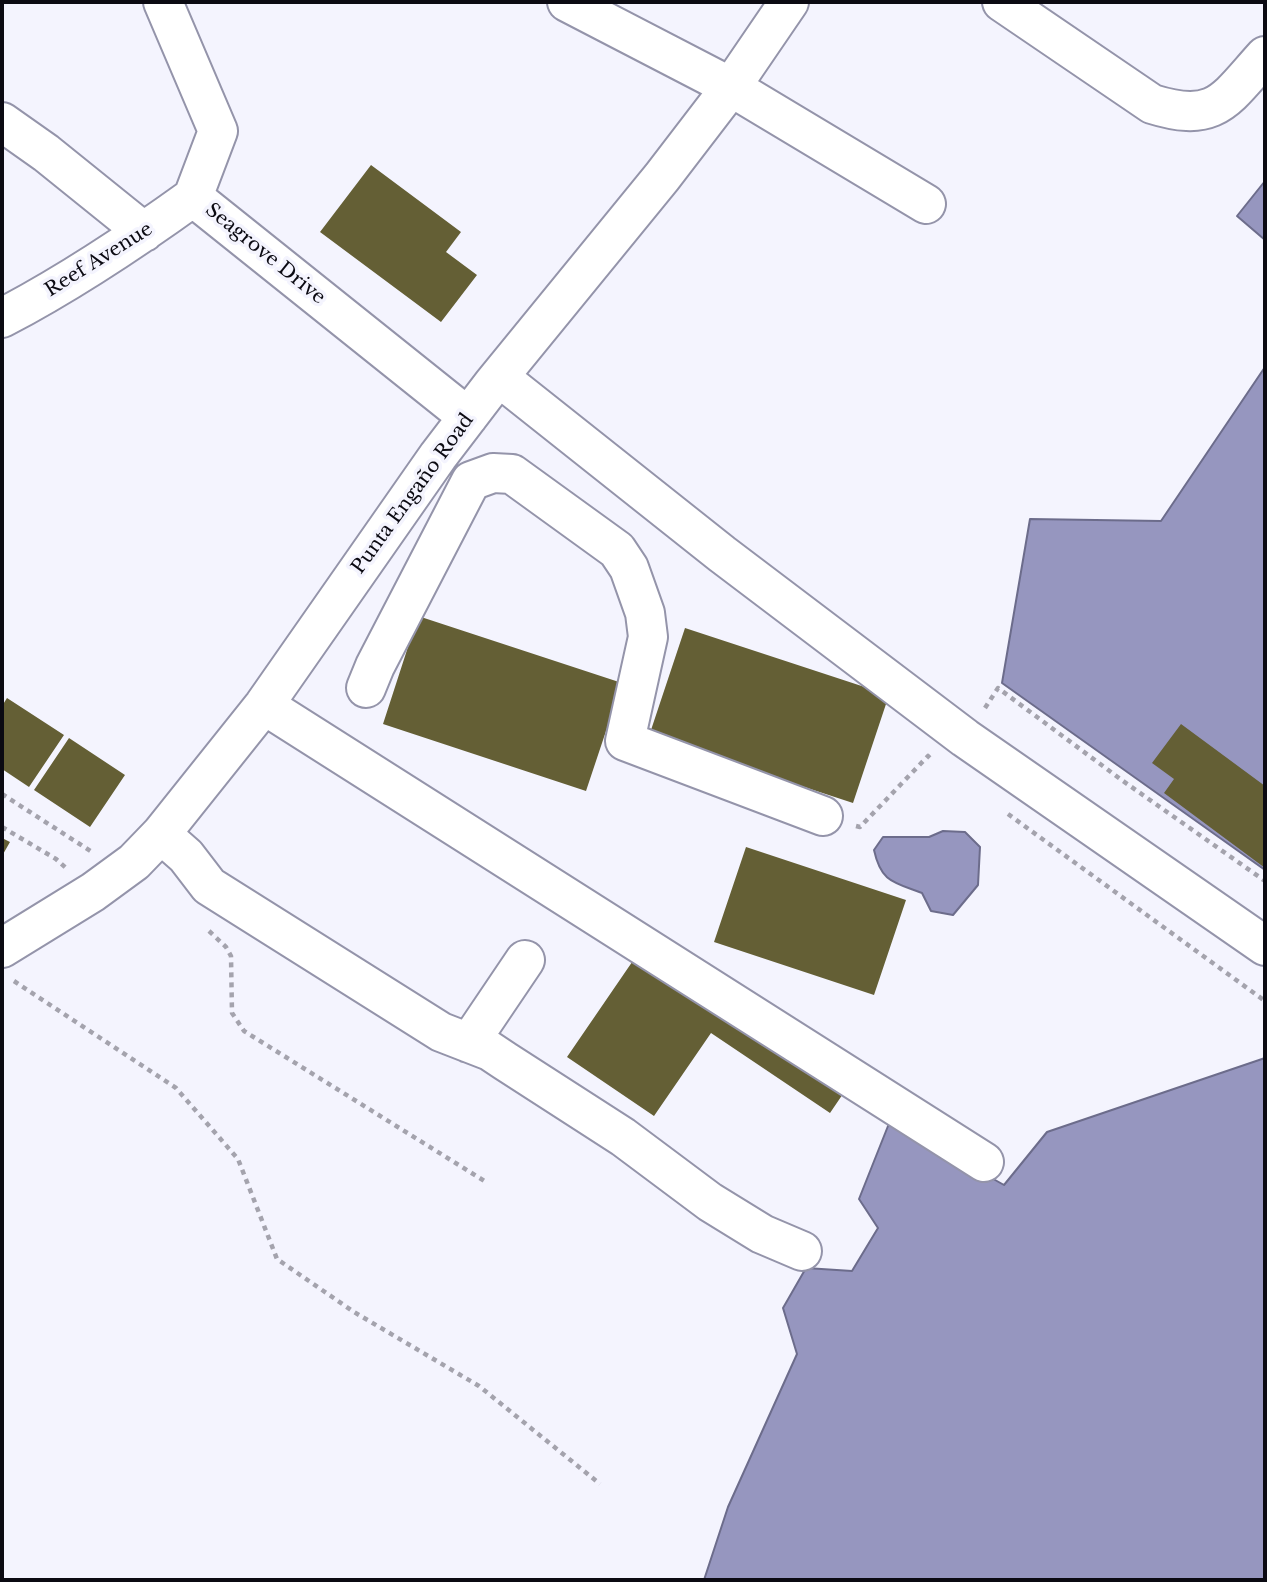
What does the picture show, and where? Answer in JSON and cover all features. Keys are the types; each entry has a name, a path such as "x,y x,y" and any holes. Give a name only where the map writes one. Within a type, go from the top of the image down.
{"street":[{"name":"Seagrove Drive","path":"163,2 218,131 193,197 468,417"},
{"path":"567,2 730,87 926,204"},
{"name":"Punta Engaño Road","path":"8,964 107,881 134,862 160,834 264,705 438,456 662,177 730,87 789,2"},
{"path":"1002,2 1152,104 1174,110 1208,110 1225,100 1265,56"},
{"path":"2,122 46,153 144,232"},
{"name":"Reef Avenue","path":"2,318 144,232 193,197"},
{"path":"499,377 722,554 952,751 1265,946"},
{"path":"438,456 471,481"},
{"path":"366,688 471,481 493,473 512,474 617,550 629,568 645,613 648,637 625,741 823,816"},
{"path":"264,705 984,1162"},
{"path":"160,834 186,856 209,886 441,1032 505,1060 623,1137 710,1202 762,1234 802,1251"},
{"path":"469,1043 525,960"}],"path":[{"path":"823,816 860,827 928,756 952,751 998,688 1265,881"},
{"path":"2,794 107,881"},
{"path":"1006,813 1265,1001"},
{"path":"2,827 56,859 107,881"},
{"path":"206,928 226,947 230,956 232,1013 244,1031 486,1182"},
{"path":"8,964 176,1088 238,1159 276,1259 354,1312 479,1386 600,1484"}],"water":[{"path":"1265,181 1265,240 1237,216"},
{"path":"1265,367 1265,870 1002,683 1030,519 1161,521"},
{"path":"943,831 965,832 980,847 978,885 953,915 931,911 922,893 885,875 880,869 874,850 883,837 929,837"},
{"path":"1265,1058 1265,1580 704,1580 728,1507 797,1354 783,1308 806,1268 852,1271 878,1228 859,1199 890,1121 1004,1185 1047,1132"}],"building":[{"path":"371,165 461,232 446,252 477,275 441,322 320,232"},
{"path":"418,616 622,683 586,791 383,724"},
{"path":"685,628 889,695 853,803 649,736"},
{"path":"7,698 64,735 29,787 2,769 2,706"},
{"path":"1181,724 1265,786 1265,868 1164,793 1174,779 1152,763"},
{"path":"69,738 125,775 90,827 34,790"},
{"path":"2,838 10,842 2,856"},
{"path":"746,847 906,900 874,995 714,942"},
{"path":"641,949 847,1088 830,1113 711,1033 654,1116 567,1057"}]}
